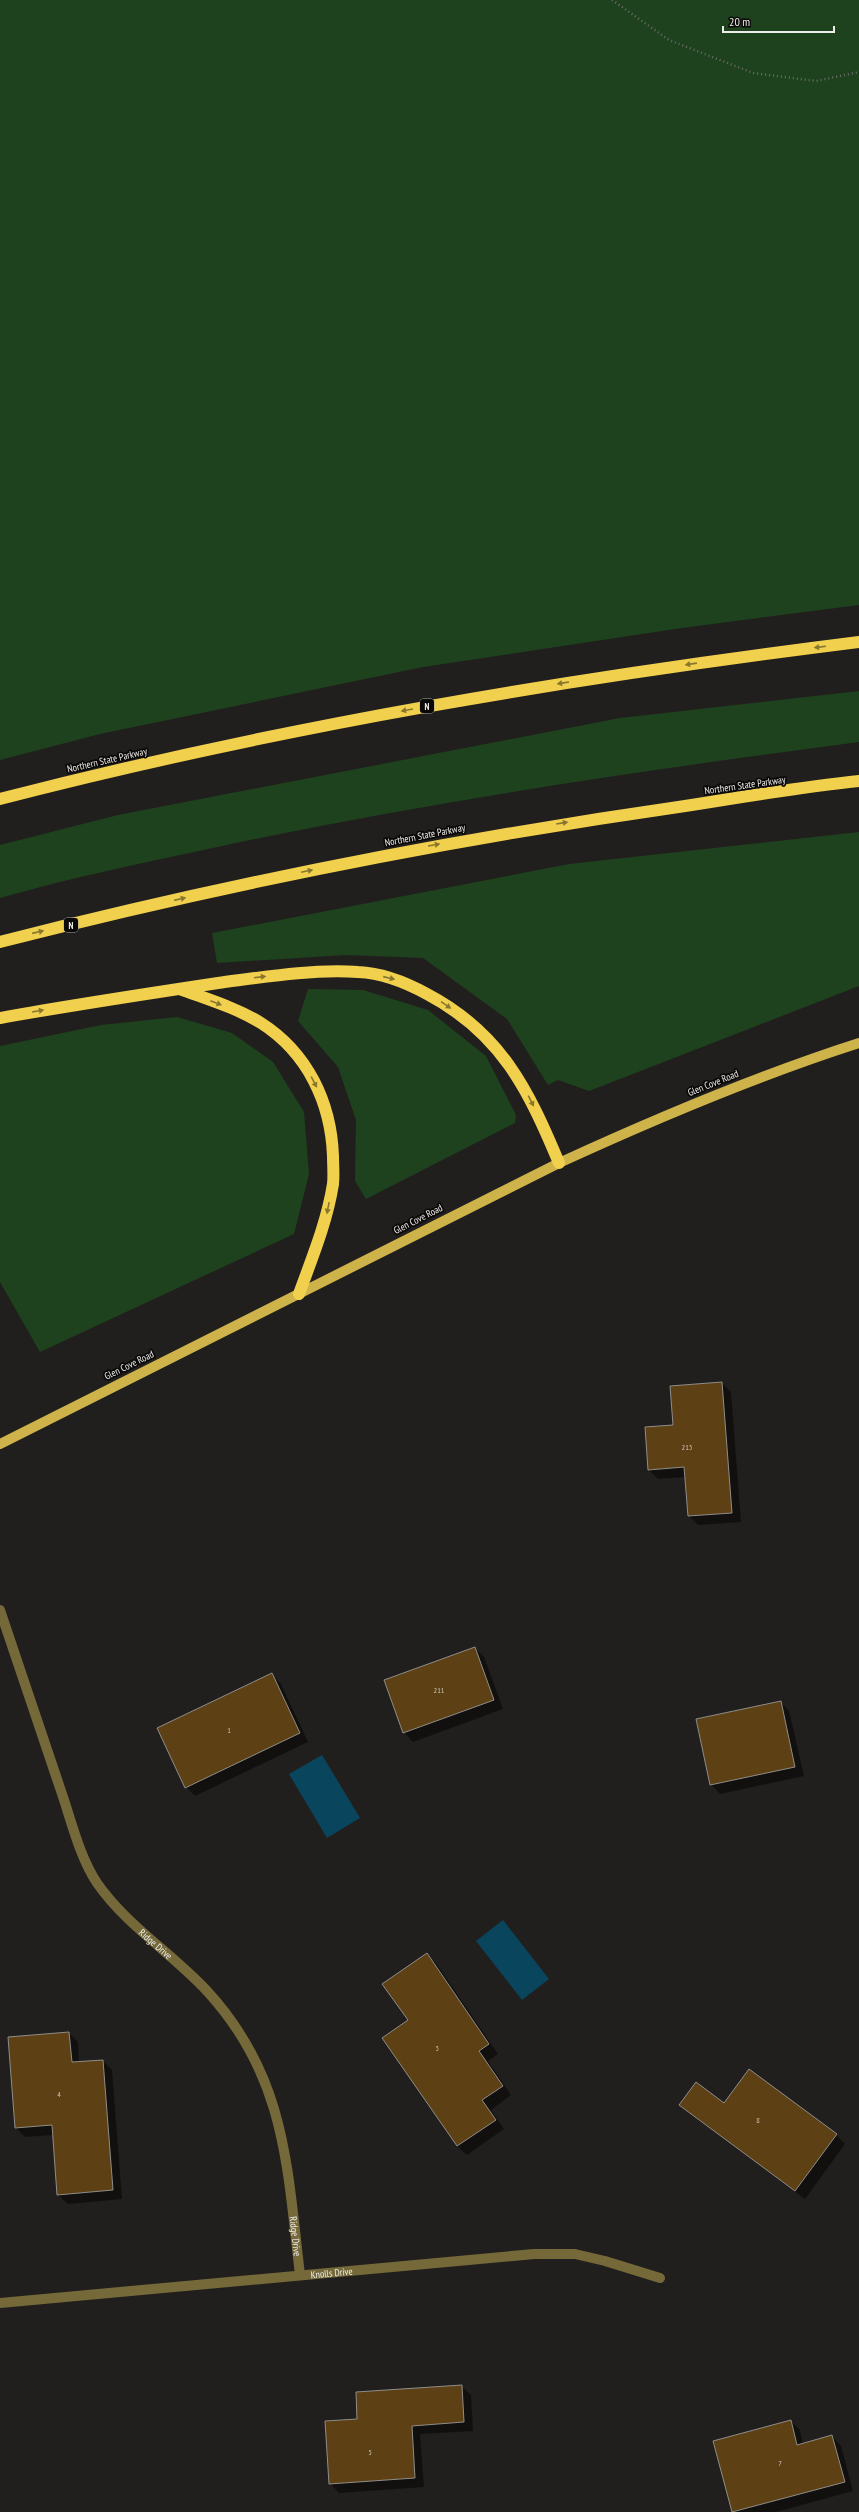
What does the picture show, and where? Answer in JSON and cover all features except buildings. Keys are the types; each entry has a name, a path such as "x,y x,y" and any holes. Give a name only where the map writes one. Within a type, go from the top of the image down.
{"highway":[{"name":"Northern State Parkway","path":"0,799 118,768 385,714 658,669 859,642"},
{"name":"Northern State Parkway","path":"0,942 290,874 431,845 563,823 859,781"},
{"path":"0,1018 179,989 293,973 360,972 412,986 440,1001 468,1020 491,1041 526,1091 559,1163"},
{"path":"179,989 242,1013 262,1024 282,1039 301,1060 314,1081 325,1105 331,1127 333,1182 324,1222 299,1294"}],"main road":[{"name":"Glen Cove Road","path":"0,1444 559,1163 646,1123 746,1082 859,1043"}],"street":[{"name":"Ridge Drive","path":"0,1610 78,1842 97,1882 119,1908 208,1992 249,2047 271,2095 285,2150 300,2275"},
{"name":"Knolls Drive","path":"0,2303 534,2254 576,2254 605,2260 660,2278"}],"path":[{"path":"612,0 669,40 753,73 816,81 859,72"}],"green space":[{"path":"0,0 859,0 859,605 682,628 423,667 100,734 0,760"},
{"path":"859,691 859,742 619,775 381,815 138,864 55,883 0,898 0,845 118,815 620,718"},
{"path":"859,832 859,986 589,1091 558,1080 548,1085 507,1019 423,958 346,955 217,963 212,933 569,864"},
{"path":"308,989 363,990 428,1010 486,1056 516,1115 515,1123 366,1199 355,1181 356,1120 338,1067 298,1021"},
{"path":"177,1017 232,1033 273,1062 304,1112 309,1174 294,1234 40,1352 0,1282 0,1046 101,1025"}],"water":[{"path":"322,1755 360,1818 327,1838 289,1774"},
{"path":"503,1920 549,1979 522,2000 476,1941"}]}
